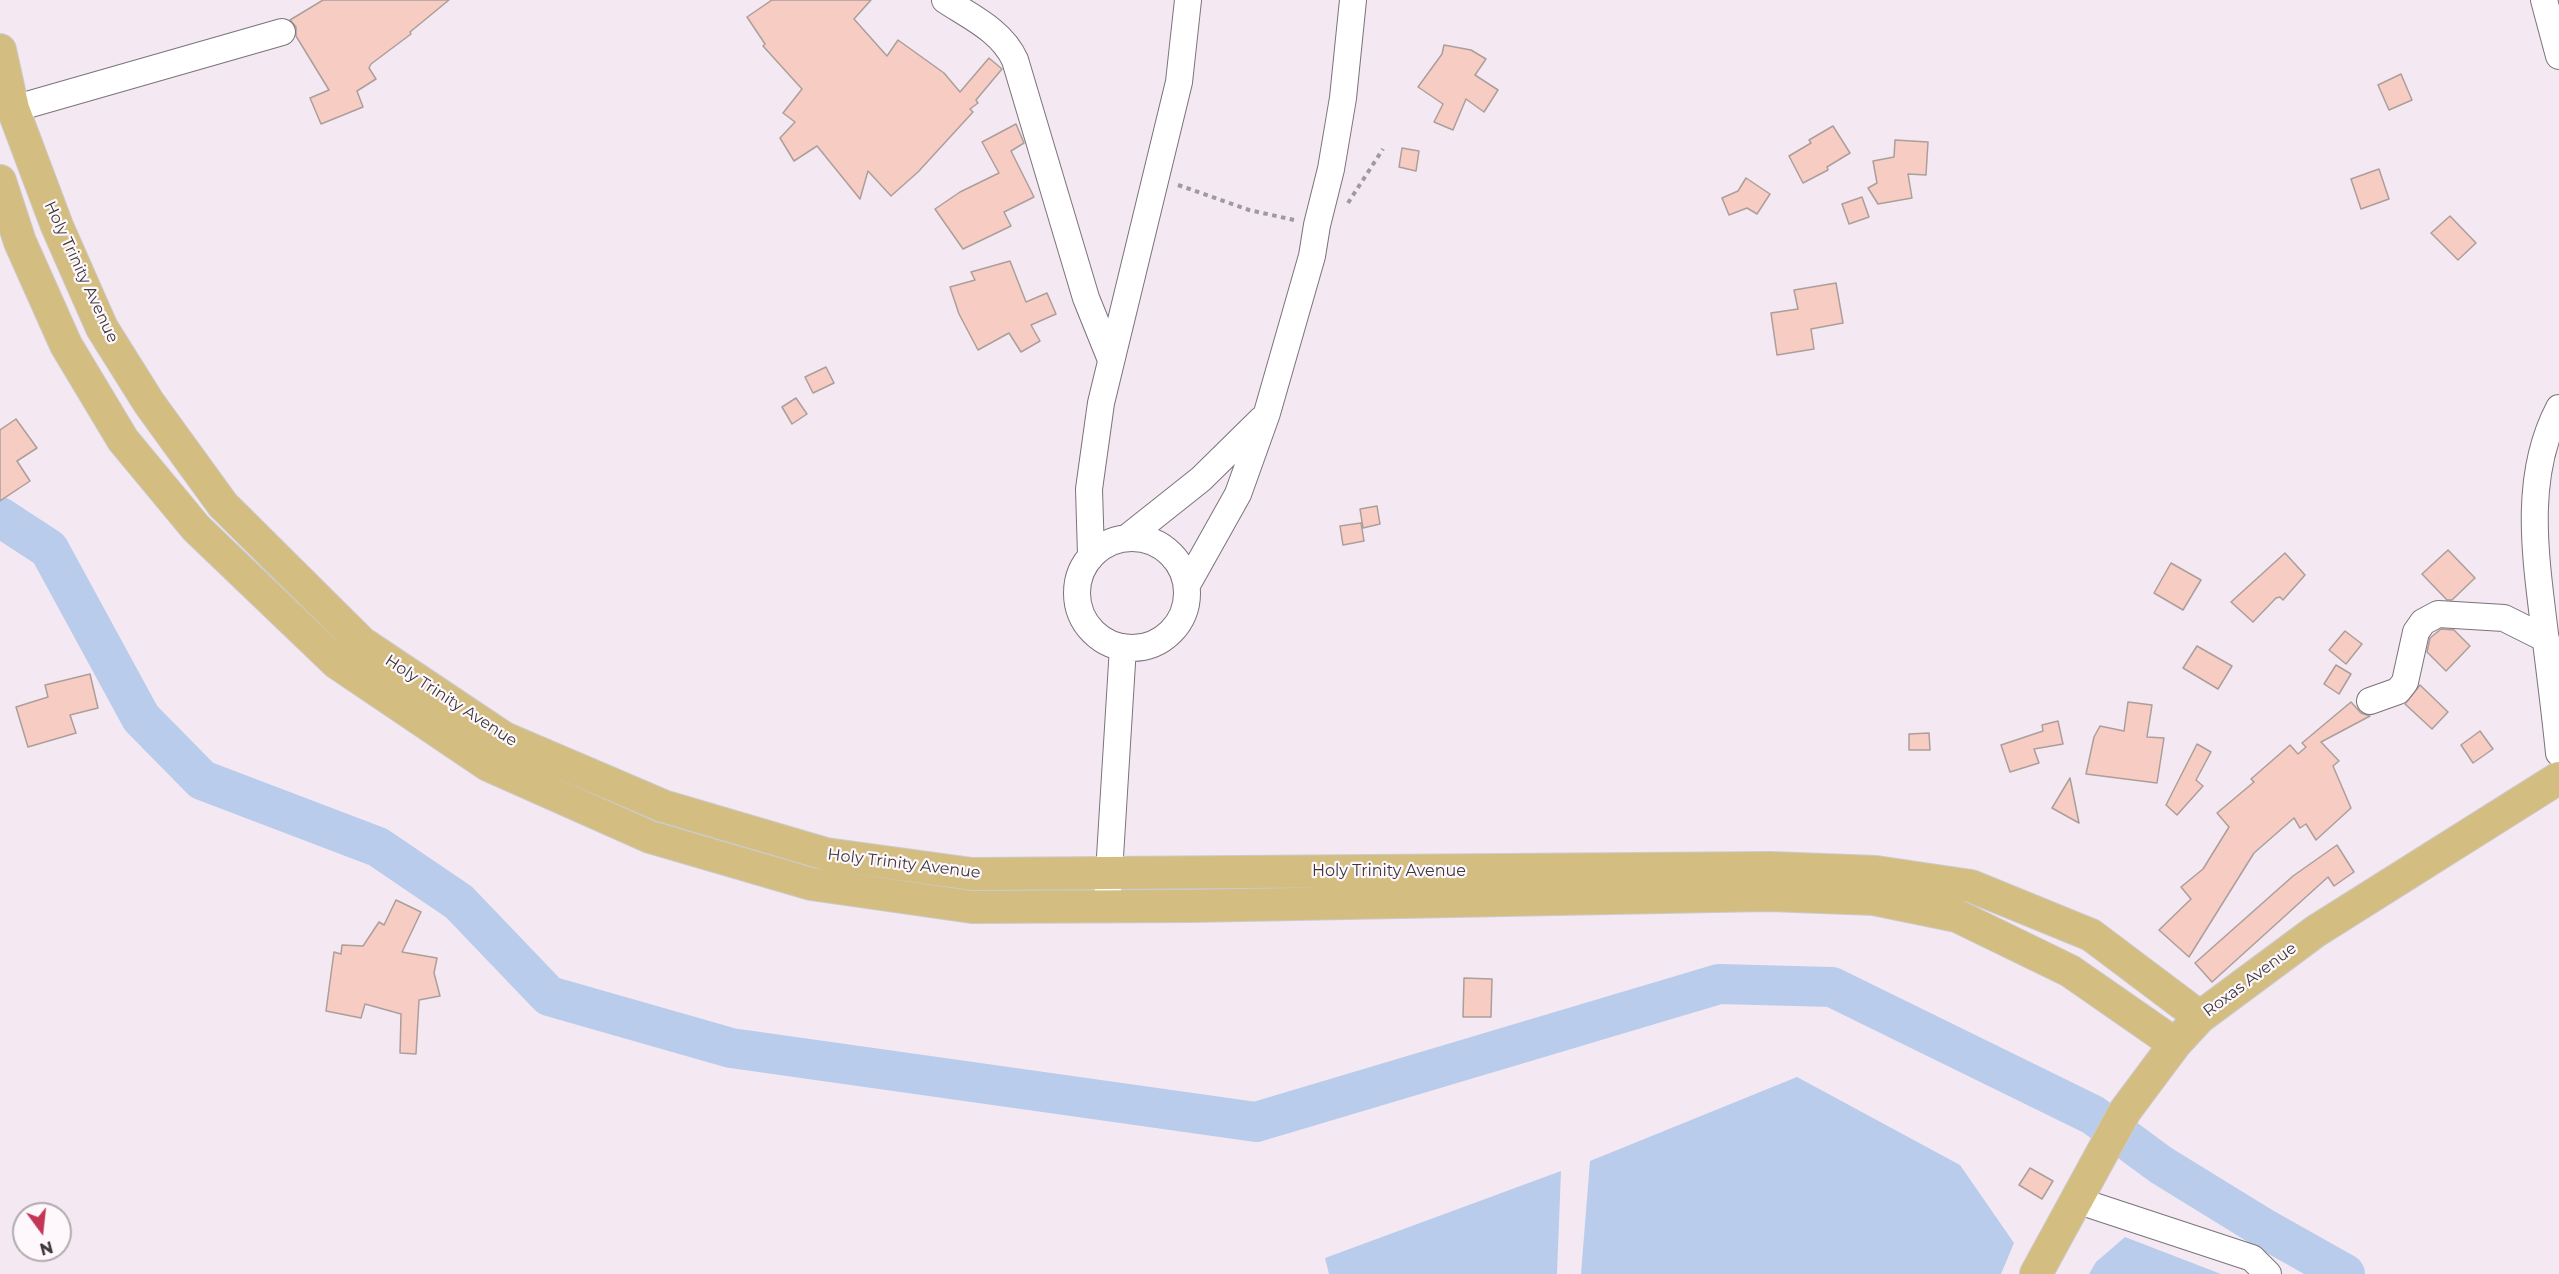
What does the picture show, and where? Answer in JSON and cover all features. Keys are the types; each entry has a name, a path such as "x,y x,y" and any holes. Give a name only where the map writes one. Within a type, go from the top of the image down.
{"main road":[{"name":"Holy Trinity Avenue","path":"0,50 14,110 57,226 102,328 149,403 223,505 362,643 504,738 663,806 825,854 972,874 1771,868 1876,872 1971,886 2091,935 2200,1017"},
{"name":"Holy Trinity Avenue","path":"0,181 20,242 66,345 123,440 196,528 338,663 488,765 650,837 811,884 972,907 1190,906 1769,895 1874,899 1958,916 2070,971 2175,1044"},
{"name":"Roxas Avenue","path":"2036,1274 2125,1111 2175,1044 2200,1017 2316,931 2559,777"},
{"path":"1958,916 1971,886"}],"street":[{"path":"945,0 1000,37 1008,44 1016,60 1086,298 1111,360"},
{"path":"1091,555 1089,489 1101,403 1179,82 1188,0"},
{"path":"1187,585 1238,494 1267,413 1312,256 1331,169 1343,98 1353,0"},
{"path":"2544,0 2559,56"},
{"path":"14,110 282,32"},
{"path":"2559,408 2548,430 2534,502 2536,563 2559,753"},
{"path":"1128,537 1148,540 1167,550 1180,565 1187,585 1186,606 1177,624 1162,639 1143,647 1122,647 1103,640 1088,626 1081,615 1076,588 1080,573 1091,555 1108,543 1128,537 1201,479 1267,413"},
{"path":"2370,701 2398,691 2405,682 2416,632 2422,622 2438,614 2504,618 2546,639"},
{"path":"1107,905 1122,647"},
{"path":"2081,1191 2252,1258 2268,1274"}],"path":[{"path":"1156,177 1249,210 1317,225 1345,208 1383,149"}],"water":[{"path":"1797,1077 1960,1165 2014,1243 2001,1274 1581,1274 1590,1161"},
{"path":"1561,1171 1557,1274 1329,1274 1325,1258"},
{"path":"2125,1237 2221,1274 2089,1274 2096,1262"}],"building":[{"path":"323,0 449,0 410,32 411,34 371,64 369,68 376,79 357,91 363,107 321,124 310,98 329,90 296,36 296,27 290,20"},
{"path":"772,0 871,0 854,19 887,56 898,40 944,73 960,92 989,58 1002,69 976,100 978,103 970,109 973,112 918,172 891,196 868,171 860,199 817,146 794,161 780,138 795,122 783,113 802,89 763,46 765,44 747,17"},
{"path":"1444,45 1471,50 1486,59 1475,75 1498,90 1484,112 1466,99 1453,130 1434,122 1443,104 1418,87 1442,54"},
{"path":"2401,74 2412,100 2389,110 2378,85"},
{"path":"1016,124 1024,143 1011,151 1034,197 1004,212 1011,226 963,249 935,209 960,192 999,173 982,142"},
{"path":"1833,126 1850,153 1827,167 1828,170 1803,183 1789,156 1811,143 1809,140"},
{"path":"1895,140 1928,142 1926,175 1908,174 1912,198 1878,204 1868,188 1877,183 1873,161 1894,157"},
{"path":"1402,148 1419,151 1416,171 1399,167"},
{"path":"2379,169 2389,199 2361,209 2351,179"},
{"path":"1746,178 1770,194 1757,214 1747,208 1729,215 1722,198 1738,191"},
{"path":"1862,197 1869,217 1849,224 1842,204"},
{"path":"2450,216 2476,243 2458,260 2431,233"},
{"path":"1010,261 1026,302 1047,293 1056,314 1031,325 1040,341 1021,352 1009,333 978,350 959,314 950,287 975,280 971,272"},
{"path":"1836,283 1843,323 1811,329 1814,349 1777,355 1771,313 1798,309 1794,290"},
{"path":"826,367 834,383 813,393 805,377"},
{"path":"796,398 807,414 792,424 782,407"},
{"path":"16,419 37,448 17,461 30,481 0,501 0,430"},
{"path":"1377,506 1380,524 1363,528 1360,509"},
{"path":"1361,523 1364,541 1343,545 1340,526"},
{"path":"2448,550 2475,578 2452,600 2447,600 2422,574"},
{"path":"2285,553 2305,575 2283,600 2280,597 2276,598 2253,622 2231,602"},
{"path":"2171,563 2201,580 2183,610 2154,593"},
{"path":"2441,629 2454,630 2470,646 2446,671 2427,652 2430,638"},
{"path":"2345,631 2362,644 2346,664 2329,650"},
{"path":"2197,646 2232,666 2218,689 2183,668"},
{"path":"2336,665 2351,674 2339,694 2324,684"},
{"path":"90,674 98,708 70,715 76,733 28,747 16,707 48,697 45,685"},
{"path":"2420,685 2448,712 2432,729 2405,704"},
{"path":"2128,702 2152,705 2147,737 2164,738 2157,783 2086,774 2094,737 2100,726 2124,731"},
{"path":"2351,702 2361,713 2370,716 2321,742 2339,761 2333,766 2351,808 2316,840 2306,824 2300,828 2294,818 2254,853 2189,957 2159,930 2191,899 2181,887 2203,869 2229,827 2217,813 2254,782 2251,779 2290,745 2298,754 2306,747 2302,743"},
{"path":"2058,721 2063,744 2034,749 2039,763 2010,772 2001,745 2043,731 2042,725"},
{"path":"2480,731 2493,749 2473,763 2461,745"},
{"path":"1929,733 1930,750 1909,750 1909,734"},
{"path":"2197,744 2211,752 2196,780 2203,786 2177,815 2166,805"},
{"path":"2070,778 2079,823 2052,808"},
{"path":"2337,845 2354,872 2334,886 2328,877 2212,982 2195,963 2293,876"},
{"path":"396,900 421,912 402,952 437,958 434,973 440,996 419,1000 416,1054 400,1053 401,1014 365,1004 361,1018 326,1011 334,952 341,954 342,945 363,946 379,922 384,925"},
{"path":"1464,978 1492,979 1491,1017 1463,1017"},
{"path":"2030,1168 2053,1181 2042,1199 2019,1185"}],"waterway":[{"path":"0,517 49,549 141,718 202,780 378,847 459,902 549,996 731,1048 1256,1122 1719,984 1832,987 2093,1115 2161,1165 2265,1229 2345,1274"}]}
